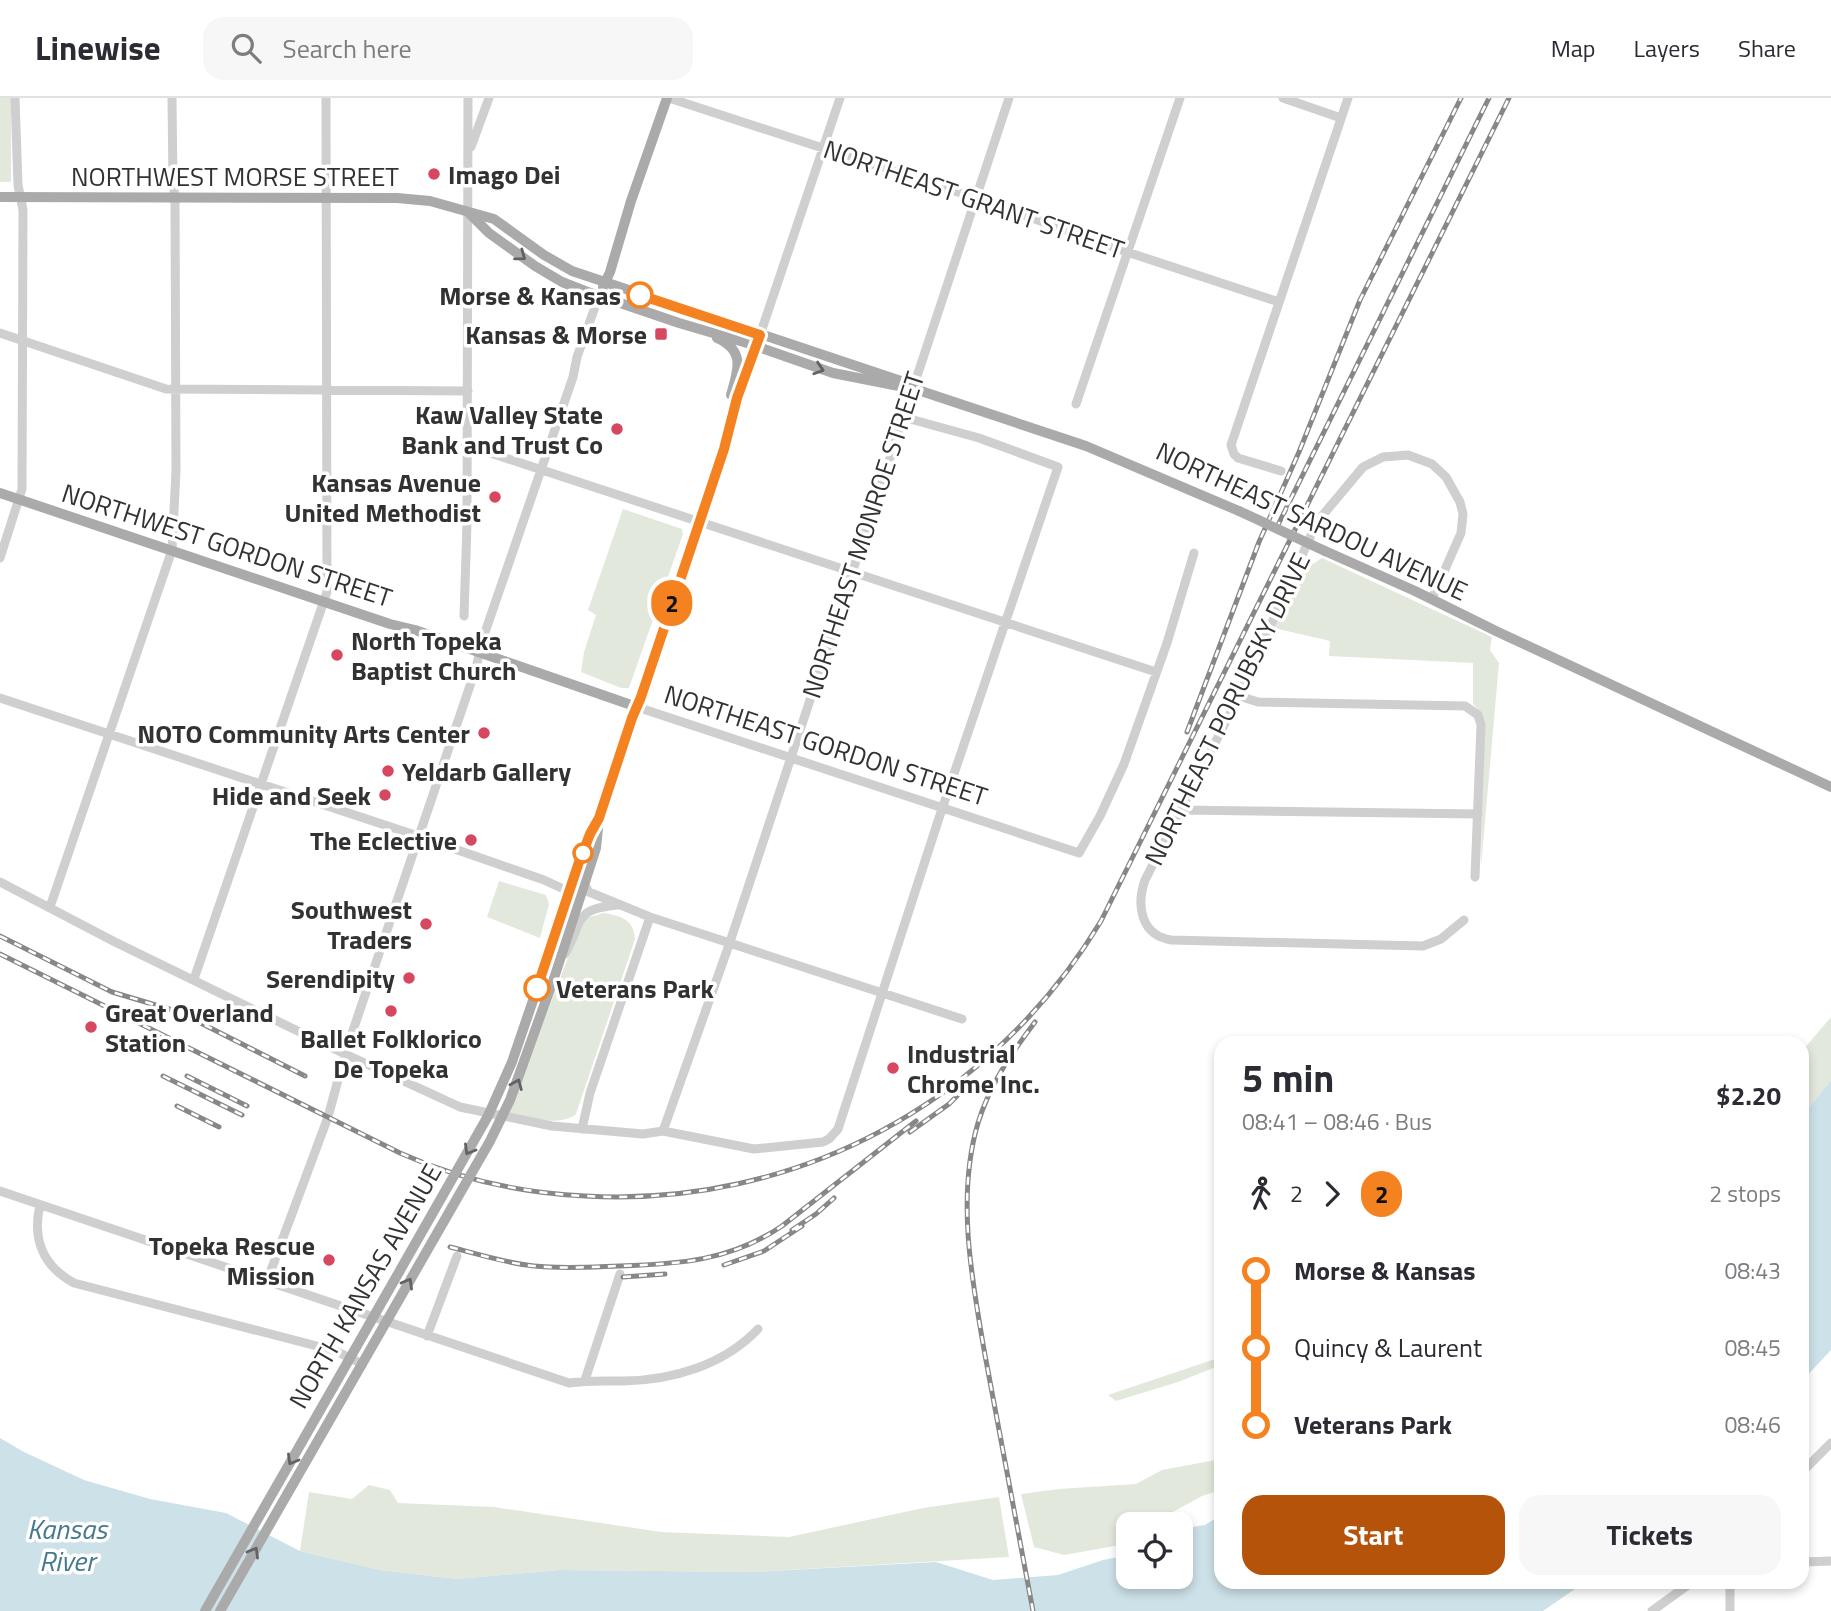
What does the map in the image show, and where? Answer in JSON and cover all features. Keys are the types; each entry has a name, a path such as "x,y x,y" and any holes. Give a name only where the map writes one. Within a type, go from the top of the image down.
{"main road":[{"path":"599,296 668,98"},
{"name":"NORTHWEST MORSE STREET","path":"0,197 416,199 494,219 558,263 605,283 760,335"},
{"name":"NORTHWEST MORSE STREET","path":"468,213 489,233 562,282 680,323"},
{"path":"680,323 833,373 912,388"},
{"path":"680,323 727,343 736,353 737,373 727,407 728,432"},
{"path":"599,818 760,335"},
{"name":"NORTHEAST SARDOU AVENUE","path":"760,335 1086,446 1239,511 1432,599 1831,787"},
{"name":"NORTHWEST GORDON STREET","path":"0,493 479,652"},
{"name":"NORTHEAST GORDON STREET","path":"479,652 637,707"},
{"name":"NORTH KANSAS AVENUE","path":"220,1611 478,1162 510,1100 596,848 599,818"},
{"name":"NORTH KANSAS AVENUE","path":"205,1611 488,1116 512,1062 590,834 599,818"}],"street":[{"path":"0,558 22,489 23,210 18,185 15,98"},
{"path":"50,907 172,550 176,471 176,198 173,184 172,98"},
{"path":"194,979 327,592 326,98"},
{"path":"464,616 468,391 468,98"},
{"path":"468,156 489,98"},
{"name":"NORTHEAST GRANT STREET","path":"668,98 976,198 1279,302"},
{"path":"760,335 840,98"},
{"name":"NORTHEAST MONROE STREET","path":"663,1131 730,942 1009,98"},
{"path":"1076,404 1180,98"},
{"path":"1283,98 1341,118"},
{"path":"1281,471 1238,458 1231,445 1259,355 1348,98"},
{"path":"267,1281 328,1117 345,1054 599,296"},
{"path":"0,333 157,387 468,391"},
{"path":"0,882 115,942 460,1107 515,1120 582,1129 643,1134 663,1131 754,1150 822,1142 838,1129 942,808 1058,467 979,438 903,417"},
{"path":"466,445 1156,672 1194,554"},
{"name":"NORTHEAST PORUBSKY DRIVE","path":"1432,599 1461,533 1463,514 1460,502 1447,477 1432,464 1409,455 1383,457 1363,467 1317,522 1239,696 1145,880 1141,901 1144,924 1148,930 1171,940 1423,946 1441,939 1464,920"},
{"name":"NORTHEAST GORDON STREET","path":"637,707 1079,853 1119,776 1156,672"},
{"path":"1239,696 1258,702 1465,706 1478,715 1481,725 1475,877"},
{"path":"0,698 570,891"},
{"path":"1181,810 1478,814"},
{"path":"584,884 589,892 650,917 962,1019"},
{"path":"555,974 584,914 593,909 618,905"},
{"path":"582,1129 590,1093 650,917"},
{"path":"0,1191 569,1383 585,1380 645,1380 687,1371 723,1357 742,1346 758,1329"},
{"path":"40,1205 37,1225 41,1250 52,1266 74,1283 323,1348 362,1364"},
{"path":"427,1336 457,1256"},
{"path":"585,1380 620,1274"},
{"path":"1809,1465 1831,1443"},
{"path":"1809,1562 1831,1562"},
{"path":"1652,1611 1682,1589"},
{"path":"1730,1589 1730,1611"}],"shaded area":[{"path":"0,98 11,98 11,182 0,182"},
{"path":"623,509 682,529 683,534 629,688 621,688 581,672 584,652 596,615 588,610"},
{"path":"1322,558 1492,637 1490,650 1499,663 1481,867 1483,722 1481,713 1473,704 1473,663 1329,656 1330,641 1274,628 1298,574"},
{"name":"Veterans Park","path":"499,881 546,895 549,904 540,938 487,917"},
{"name":"Veterans Park","path":"604,913 626,920 632,927 635,939 576,1114 553,1121 509,1113 567,960 586,918"},
{"path":"1831,1017 1831,1080 1809,1108 1809,1043"},
{"path":"1214,1359 1214,1368 1178,1382 1116,1401 1108,1395"},
{"path":"1214,1460 1214,1492 1173,1512 1116,1512 1116,1546 1064,1555 1034,1547 1021,1494 1136,1484 1162,1470"},
{"path":"369,1485 390,1490 398,1503 494,1507 661,1532 789,1537 923,1508 999,1497 1009,1557 755,1572 560,1570 457,1579 380,1570 300,1551 309,1492 352,1499"}],"water":[{"path":"1831,1080 1831,1350 1809,1374 1809,1108"},
{"name":"Kansas River","path":"0,1438 84,1480 150,1499 226,1513 300,1551 380,1570 457,1579 560,1570 755,1572 936,1562 993,1580 1058,1575 1116,1558 1116,1589 1193,1589 1193,1527 1205,1525 1214,1519 1214,1589 1575,1589 1543,1611 0,1611"}],"railway":[{"path":"1187,732 1259,542 1299,452 1360,300 1461,98"},
{"path":"1276,529 1489,98"},
{"path":"0,954 400,1153 467,1177 514,1188 585,1196 663,1195 739,1184 812,1162 881,1131 945,1091 1004,1042 1056,985 1101,921 1509,98"},
{"path":"0,936 112,992 179,1012 305,1076"},
{"path":"1033,1611 980,1327 971,1269 967,1209 971,1151 983,1109 1002,1070 1035,1022"},
{"path":"163,1076 242,1115"},
{"path":"187,1076 247,1106"},
{"path":"910,1132 949,1104 972,1081"},
{"path":"177,1106 219,1127"},
{"path":"450,1247 513,1263 555,1267 663,1264 724,1254 763,1238 782,1226 916,1121"},
{"path":"792,1230 834,1198"},
{"path":"724,1265 764,1251 802,1226"},
{"path":"623,1277 665,1274"}],"bus line":[{"name":"2","path":"537,988 579,862 599,818 641,697 724,449 752,352 760,335 640,295"}],"place":[{"name":"Imago Dei","path":"434,174"},
{"name":"Morse & Kansas","path":"640,295"},
{"name":"Kansas & Morse","path":"661,334"},
{"name":"Kaw Valley State Bank and Trust Co","path":"617,429"},
{"name":"Kansas Avenue United Methodist","path":"495,497"},
{"name":"North Topeka Baptist Church","path":"337,655"},
{"name":"NOTO Community Arts Center","path":"484,733"},
{"name":"Yeldarb Gallery","path":"388,771"},
{"name":"Hide and Seek","path":"385,795"},
{"name":"The Eclective","path":"471,840"},
{"name":"Southwest Traders","path":"426,924"},
{"name":"Serendipity","path":"409,978"},
{"name":"Veterans Park","path":"537,988"},
{"name":"Ballet Folklorico De Topeka","path":"391,1011"},
{"name":"Great Overland Station","path":"91,1027"},
{"name":"Industrial Chrome Inc.","path":"893,1068"},
{"name":"Topeka Rescue Mission","path":"329,1260"}]}
